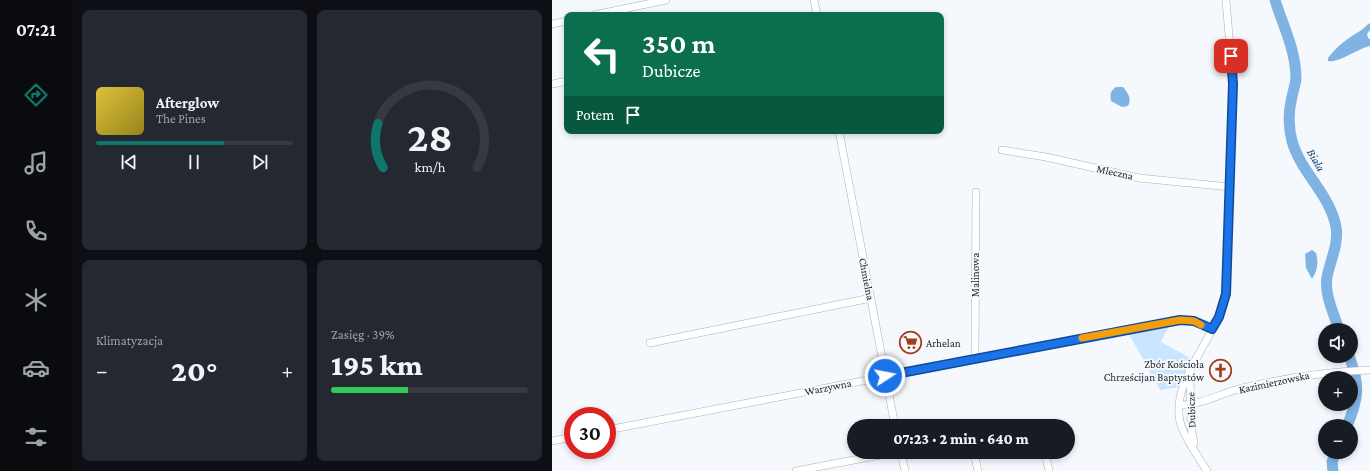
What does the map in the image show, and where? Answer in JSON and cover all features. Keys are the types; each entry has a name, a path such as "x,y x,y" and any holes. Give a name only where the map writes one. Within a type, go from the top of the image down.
{"street":[{"path":"608,12 666,0"},
{"path":"814,0 816,12"},
{"name":"Dubicze","path":"1207,471 1183,428 1180,417 1180,405 1182,388 1219,317 1226,294 1233,84 1226,0"},
{"path":"552,24 564,22"},
{"path":"553,84 564,81"},
{"name":"Chmielna","path":"840,134 894,419"},
{"name":"Mleczna","path":"1002,150 1139,178 1230,187"},
{"name":"Malinowa","path":"975,358 976,192"},
{"path":"650,343 871,298"},
{"name":"Warzywna","path":"616,428 975,358 1180,320 1194,321 1212,329"},
{"name":"Kazimierzowska","path":"1180,405 1192,405 1238,389 1318,373 1370,370"},
{"name":"Dubicze","path":"1190,372 1192,405 1191,426 1194,448"},
{"path":"552,441 564,439"},
{"path":"796,471 859,459"},
{"path":"902,459 905,471"},
{"path":"975,459 978,471"},
{"path":"1046,459 1049,471"}],"shaded area":[{"path":"1169,326 1161,342 1192,359 1178,387 1160,390 1129,334"}],"water":[{"path":"1370,23 1370,30 1367,34 1368,38 1370,39 1370,46 1337,60 1328,61 1328,58 1339,46"},
{"path":"1116,87 1123,87 1129,96 1128,106 1122,107 1111,101 1111,93"},
{"path":"1312,250 1316,253 1317,263 1312,279 1306,268 1305,254"}],"waterway":[{"name":"Biała","path":"1275,0 1294,58 1296,79 1289,117 1292,141 1296,153 1328,204 1336,227 1337,233 1335,246 1326,284 1330,304 1337,323"},
{"name":"Biała","path":"1350,419 1357,391 1352,363"},
{"name":"Biała","path":"1333,459 1333,471"}],"slow traffic":[{"path":"1082,338 1180,320 1194,321 1201,325"}],"place":[{"name":"Arhelan","path":"911,343"},
{"name":"Zbór Kościoła Chrześcijan Baptystów","path":"1220,370"}],"route":[{"path":"885,376 1180,320 1194,321 1212,329 1219,317 1226,294 1233,84 1231,56"}]}
